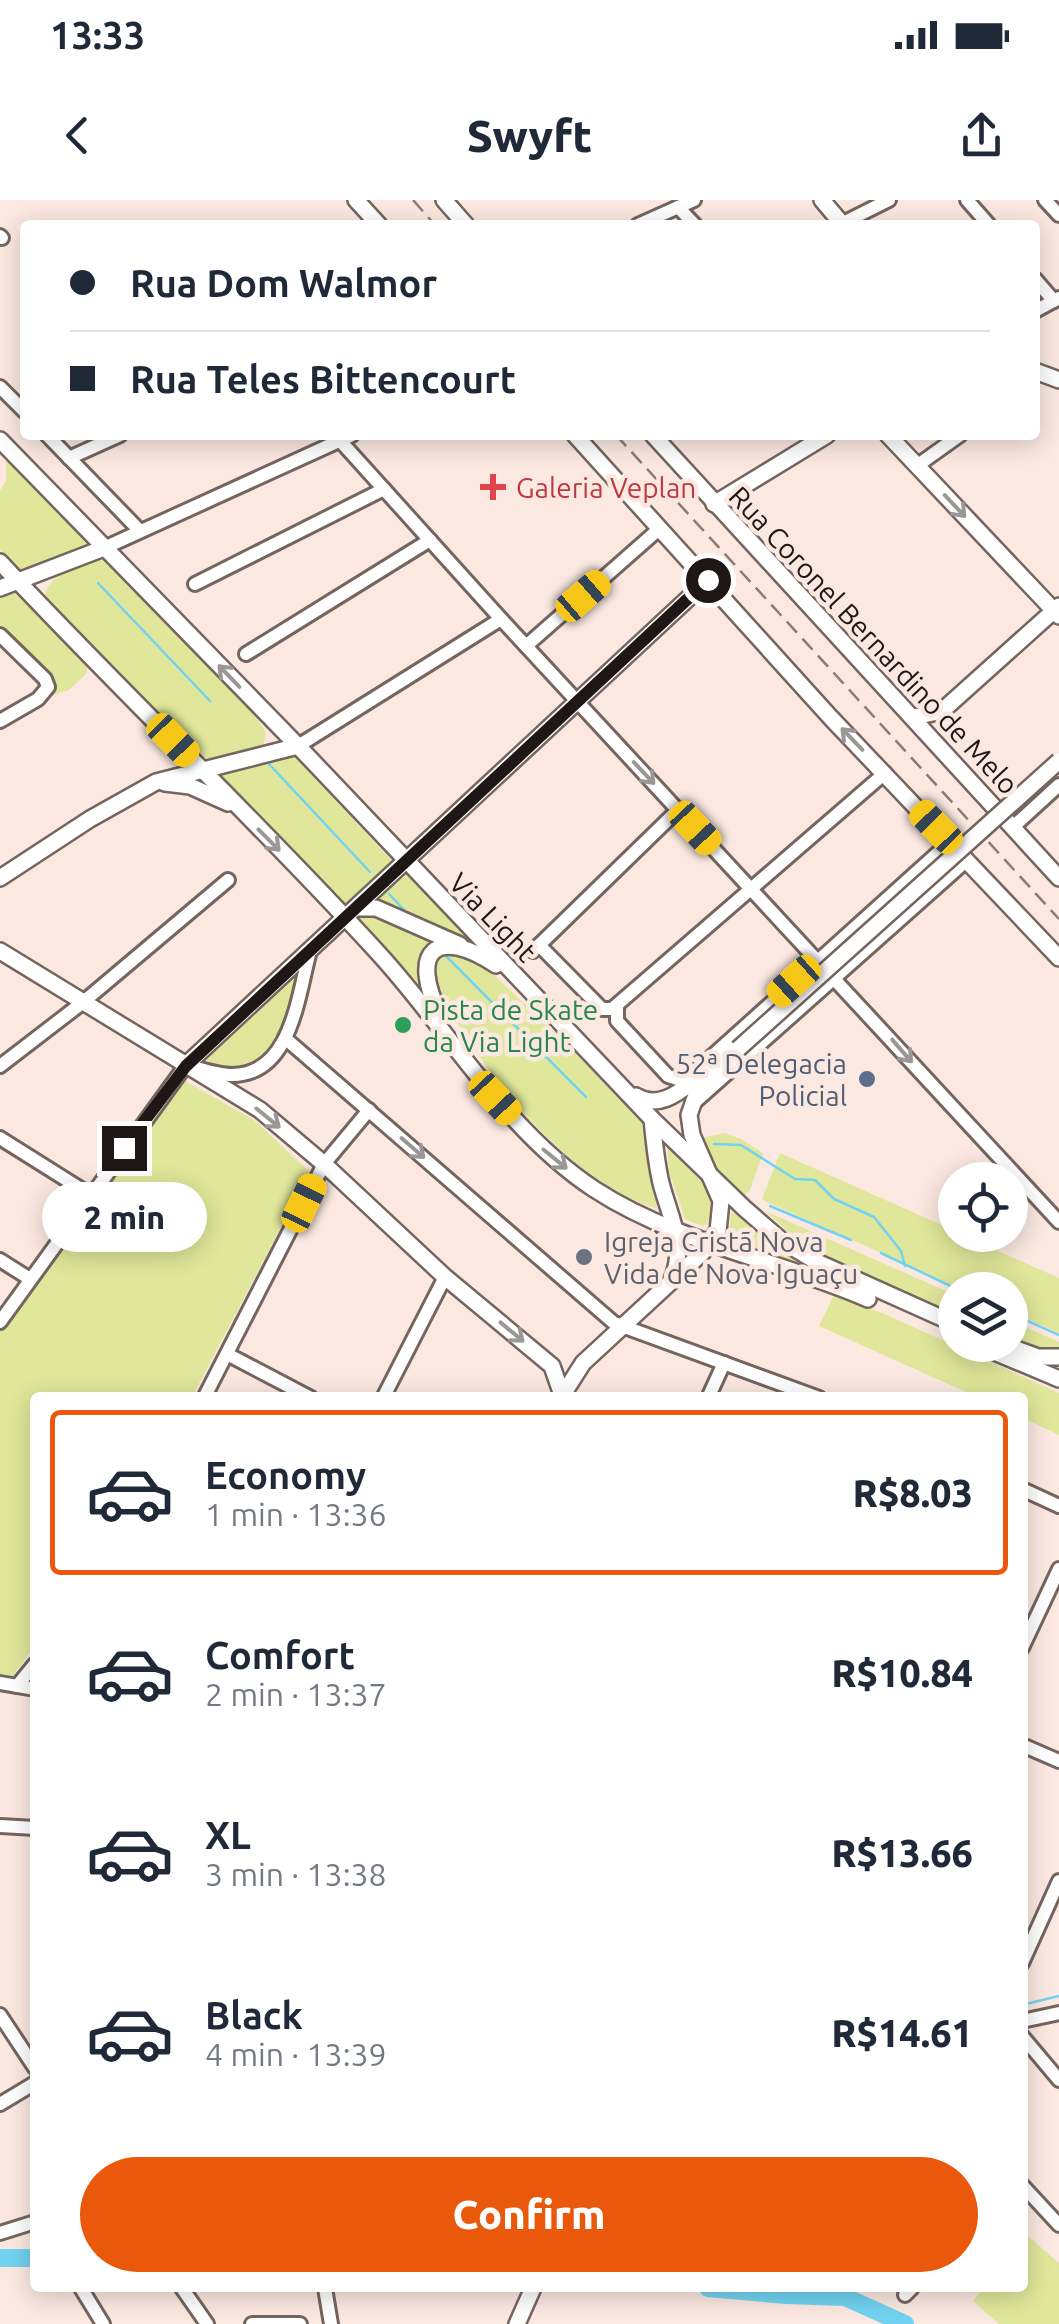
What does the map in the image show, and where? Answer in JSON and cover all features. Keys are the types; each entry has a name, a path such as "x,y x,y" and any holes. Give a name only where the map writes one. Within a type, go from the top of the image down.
{"main road":[{"path":"356,200 374,220"},
{"path":"444,200 462,220"},
{"path":"822,200 838,220"},
{"name":"Via Light","path":"0,440 652,1118 763,1226 794,1249 852,1280 938,1317"},
{"path":"579,440 884,774 1059,958"},
{"name":"Rua Coronel Bernardino de Melo","path":"657,440 1059,878"},
{"path":"714,504 819,440"},
{"path":"893,440 1057,611 942,711 914,717"},
{"path":"0,588 104,548"},
{"path":"0,562 202,766 239,809 352,913 495,1098 551,1156 610,1199 675,1229 822,1280 938,1329"},
{"path":"41,605 38,586 46,571"},
{"path":"186,1066 708,580"},
{"path":"936,742 942,711"},
{"path":"268,755 275,734 274,722"},
{"path":"0,878 90,818 156,782 202,766 298,746"},
{"path":"623,1087 645,1101 657,1103 692,1095 732,1054 1059,762"},
{"path":"156,782 196,788 239,809"},
{"path":"352,913 376,908 468,949 539,1000"},
{"path":"456,1045 430,994 425,970 429,958 440,948 468,949"},
{"path":"0,951 248,1102 324,1164 445,1276 552,1366 561,1392"},
{"path":"565,1392 583,1364 711,1244 722,1216 721,1201 690,1130 692,1095"},
{"path":"652,1118 662,1185 680,1255 674,1277"},
{"path":"1028,1353 1059,1357"},
{"path":"1017,1362 1059,1380"},
{"path":"552,1366 568,1368 583,1364"},
{"path":"517,2324 531,2292"}],"street":[{"path":"649,220 694,200"},
{"path":"849,220 890,200"},
{"path":"967,200 985,220"},
{"path":"1044,200 1059,215"},
{"path":"678,207 690,220"},
{"path":"0,386 20,407"},
{"path":"52,440 140,532"},
{"path":"69,458 109,440"},
{"path":"104,548 336,440"},
{"path":"344,440 500,619 1059,1222"},
{"path":"918,465 953,440"},
{"path":"195,584 384,489"},
{"path":"526,646 659,529"},
{"path":"246,654 430,540"},
{"path":"298,746 500,619"},
{"path":"0,634 45,679 48,687 38,699 0,721"},
{"path":"678,810 536,948 602,1009 617,1006 884,774"},
{"path":"1013,826 1059,785"},
{"path":"698,1068 950,842"},
{"path":"617,1006 618,1021 658,1066 692,1095 836,978 967,860"},
{"path":"0,1066 82,1003 228,880"},
{"path":"0,1322 186,1066 240,1074 265,1062 286,1039 310,951"},
{"path":"286,1039 622,1326 803,1392"},
{"path":"207,1392 324,1164 370,1110"},
{"path":"0,1138 90,1194"},
{"path":"0,1260 30,1279"},
{"path":"386,1392 445,1276"},
{"path":"226,1354 300,1392"},
{"path":"711,1392 724,1363"},
{"path":"1028,1492 1059,1506"},
{"path":"1028,1635 1059,1568"},
{"path":"18,1686 30,1670"},
{"path":"0,1683 30,1688"},
{"path":"1028,1748 1059,1761"},
{"path":"0,1826 30,1828"},
{"path":"1028,1950 1058,1885"},
{"path":"1028,2020 1059,2013"},
{"path":"0,2015 30,2060"},
{"path":"1028,2043 1059,2080"},
{"path":"0,2104 30,2085"},
{"path":"1028,2192 1059,2225"},
{"path":"0,2233 30,2224"},
{"path":"83,2292 103,2324"},
{"path":"185,2292 206,2324"},
{"path":"326,2292 331,2324"},
{"path":"252,2324 300,2324"}],"green space":[{"path":"6,455 96,547 23,573 0,550 0,491 6,480"},
{"path":"101,559 109,562 247,706 266,732 263,747 233,759 201,757 45,604 49,586 63,572"},
{"path":"9,586 87,666 87,673 69,690 42,698 54,682 0,631 0,590"},
{"path":"293,755 394,863 345,910 217,774"},
{"path":"408,873 469,939 452,937 372,903"},
{"path":"364,912 437,942 422,965 424,992 355,920"},
{"path":"450,950 474,956 563,1040 641,1122 657,1209 622,1194 589,1173 527,1116 499,1083 434,982 436,963"},
{"path":"300,970 283,1026 261,1057 246,1066 228,1068 207,1061 207,1052"},
{"path":"178,1077 254,1120 310,1172 195,1392 30,1392 30,1652 12,1677 0,1676 0,1330"},
{"path":"724,1133 763,1153 750,1190 741,1199 708,1155 704,1137"},
{"path":"667,1144 707,1190 711,1212 707,1224 702,1226 685,1219 669,1171"},
{"path":"780,1153 938,1223 938,1252 1001,1252 1059,1278 1059,1333 1028,1319 1028,1272 938,1272 938,1278 762,1199"},
{"path":"765,1211 938,1287 938,1313 817,1257"},
{"path":"731,1212 744,1219 798,1263 728,1237"},
{"path":"834,1295 938,1338 938,1362 991,1362 1059,1393 1059,1435 1028,1420 1028,1392 966,1392 819,1326"},
{"path":"1028,1328 1059,1342 1059,1349 1047,1352 1028,1348"},
{"path":"1028,2238 1059,2263 1059,2324 999,2324 973,2301 981,2292 1028,2292"}],"waterway":[{"path":"98,583 210,701"},
{"path":"267,762 370,872"},
{"path":"389,894 407,913"},
{"path":"447,957 586,1097"},
{"path":"714,1144 741,1145 795,1179 815,1180 834,1199 874,1217 901,1251 905,1266"},
{"path":"770,1206 851,1240"},
{"path":"881,1253 938,1280"},
{"path":"1028,1321 1059,1335"},
{"path":"1028,2004 1059,1996"},
{"path":"0,2258 30,2258"},
{"path":"753,2292 845,2297 905,2324"}],"railway":[{"path":"413,200 431,220"},
{"path":"621,440 1059,919"}],"place":[{"name":"Galeria Veplan","path":"493,487"},
{"name":"Pista de Skate da Via Light","path":"403,1025"},
{"name":"52ª Delegacia Policial","path":"867,1079"},
{"name":"Igreja Cristã Nova Vida de Nova Iguaçu","path":"584,1257"}],"route":[{"path":"124,1148 186,1066 708,580"}]}
